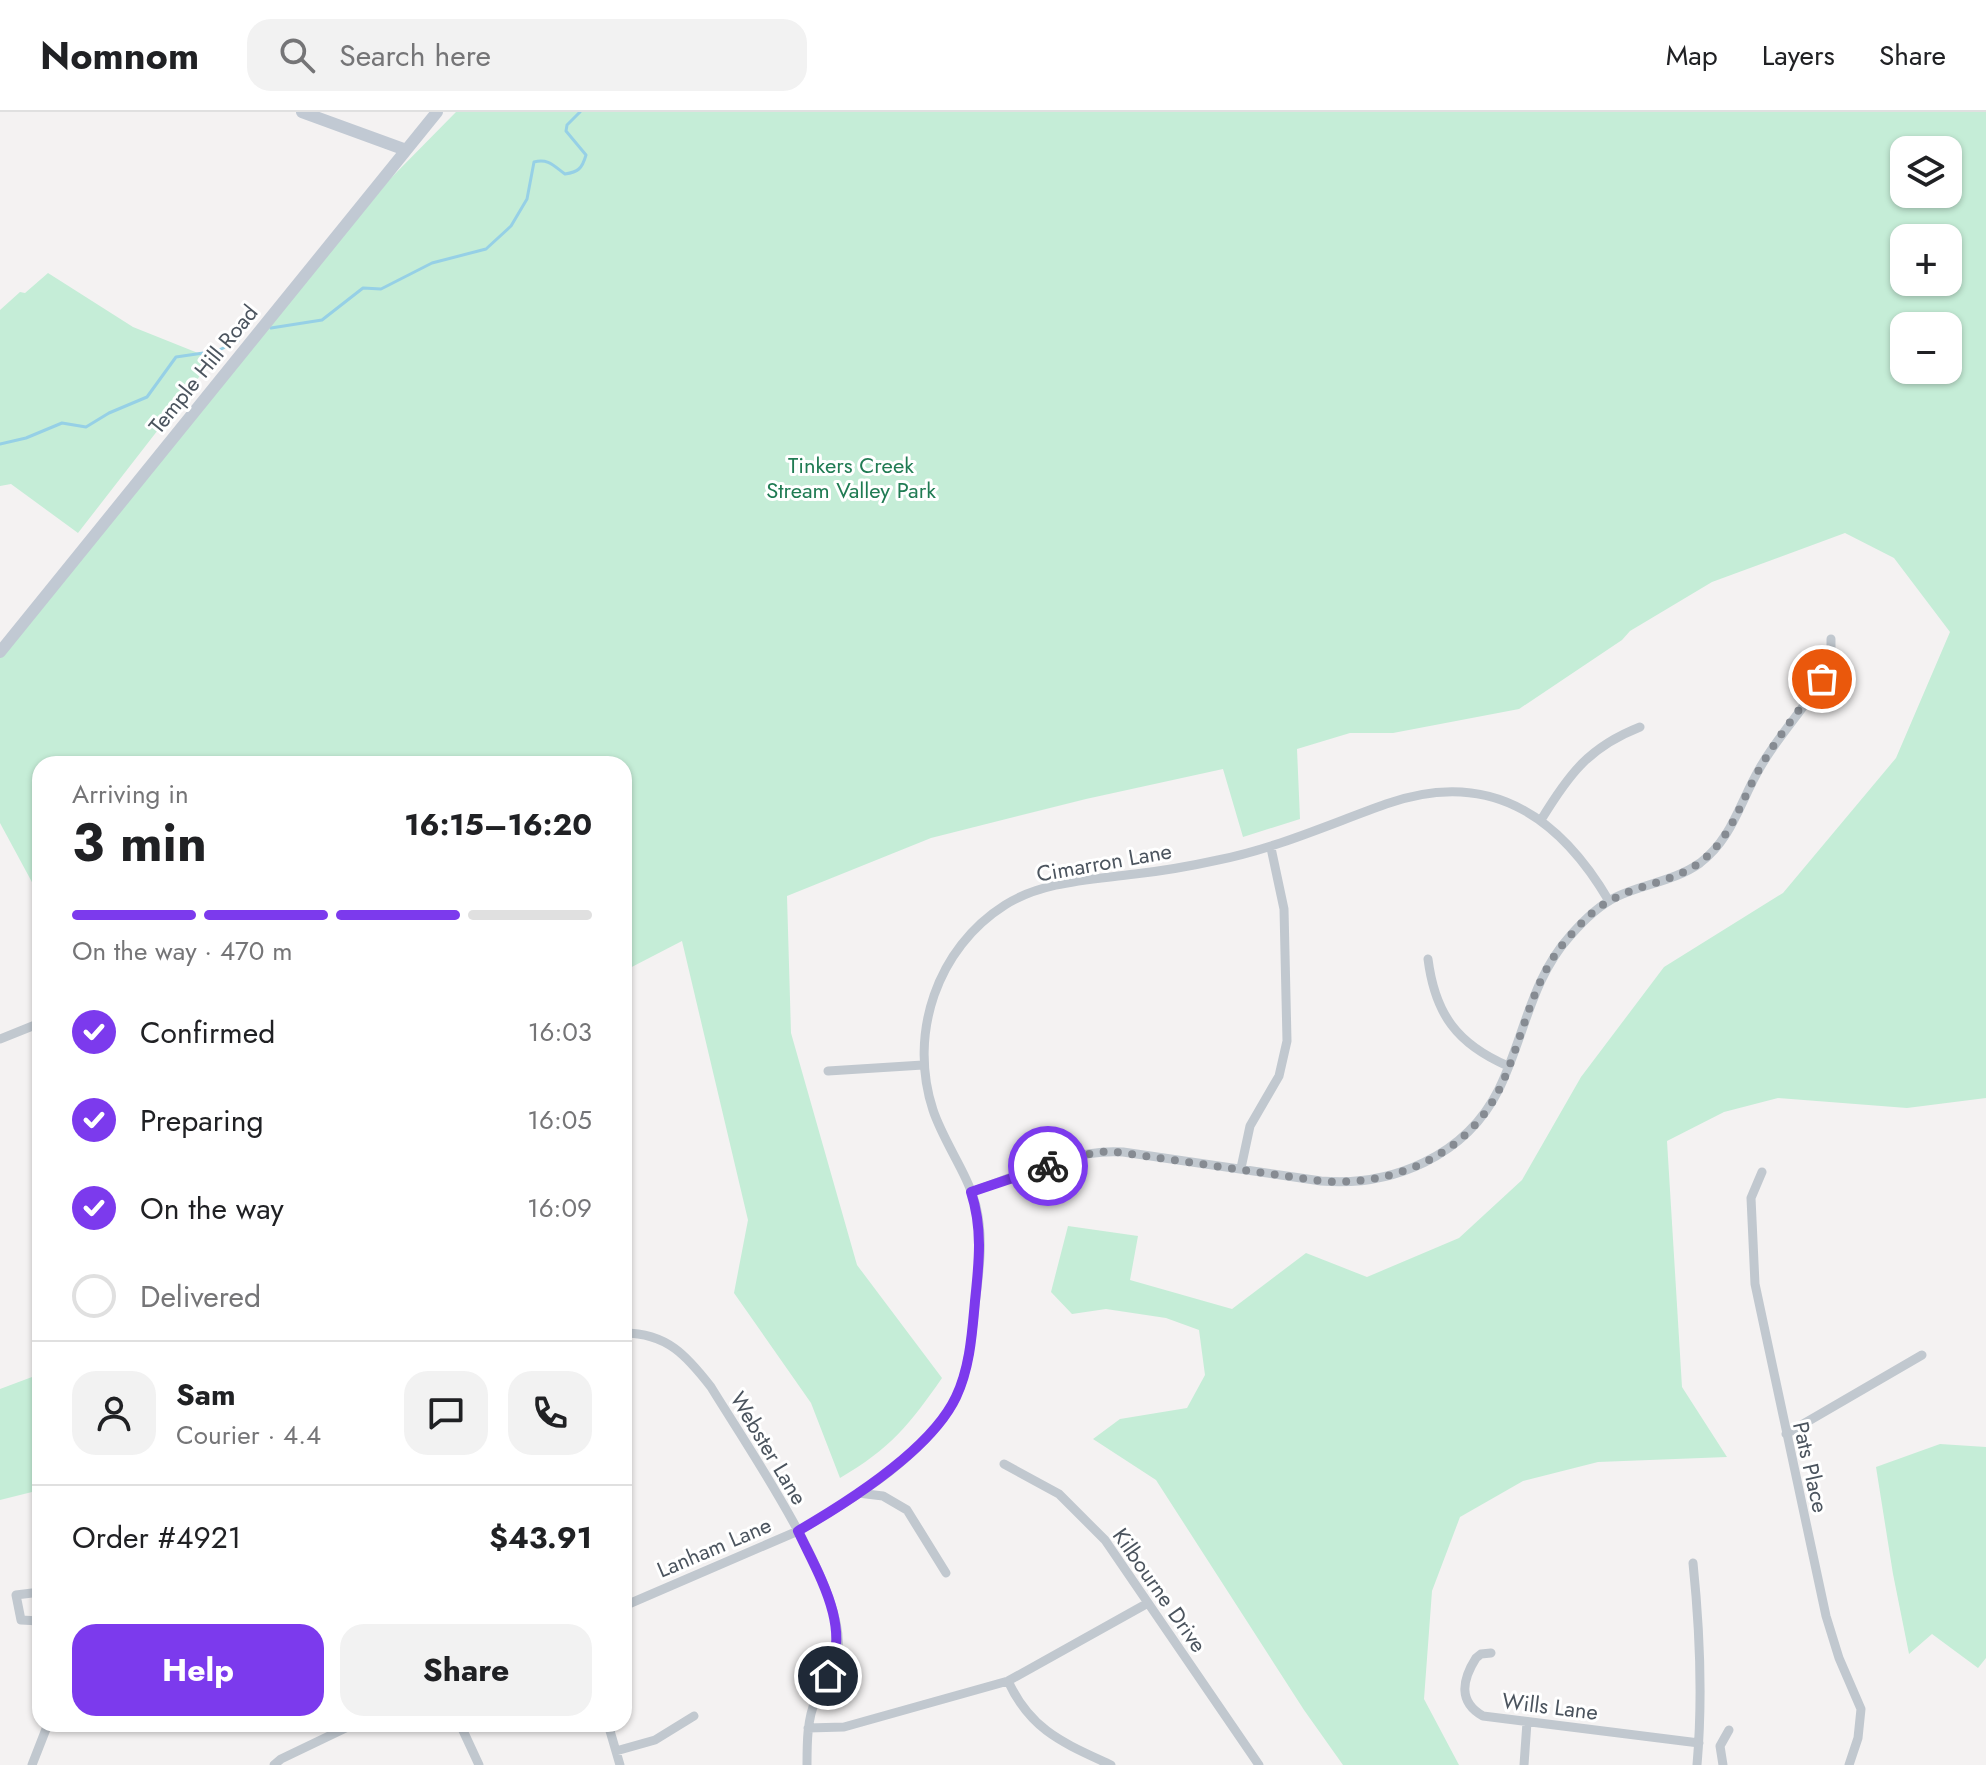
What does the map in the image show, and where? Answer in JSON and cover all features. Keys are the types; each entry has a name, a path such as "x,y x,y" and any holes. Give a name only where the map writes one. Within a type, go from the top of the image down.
{"main road":[{"path":"302,112 406,150"},
{"name":"Temple Hill Road","path":"0,652 437,112"}],"street":[{"path":"971,1192 1066,1159 1099,1152 1123,1152 1321,1181 1349,1182 1375,1180 1414,1167 1441,1152 1479,1119 1500,1088 1542,976 1551,960 1583,922 1609,901 1682,873 1719,845 1730,830 1761,766 1826,672 1831,656 1831,639"},
{"path":"1541,820 1565,782 1588,756 1603,744 1640,727"},
{"name":"Cimarron Lane","path":"926,1438 955,1400 967,1364 981,1251 980,1227 971,1192 937,1120 923,1065 926,1024 941,978 967,939 1003,906 1056,886 1205,863 1271,848 1413,796 1448,793 1491,798 1541,820 1579,856 1609,901"},
{"path":"1241,1168 1250,1126 1279,1076 1287,1041 1284,909 1271,848"},
{"path":"1428,959 1438,1001 1453,1028 1473,1049 1508,1066"},
{"path":"0,1039 32,1026"},
{"path":"828,1071 923,1065"},
{"name":"Pats Place","path":"1762,1172 1751,1198 1755,1284 1826,1616 1839,1658 1861,1709 1858,1738 1849,1765"},
{"name":"Webster Lane","path":"632,1335 670,1343 711,1387 798,1531 828,1599 838,1639 836,1659 816,1699 808,1728 807,1765"},
{"path":"1786,1434 1922,1355"},
{"name":"Lanham Lane","path":"632,1603 798,1531 861,1491 926,1438"},
{"name":"Kilbourne Drive","path":"1004,1464 1046,1485 1074,1507 1114,1552 1259,1765"},
{"path":"861,1491 883,1496 907,1510 946,1573"},
{"path":"1693,1563 1701,1656 1697,1765"},
{"path":"32,1593 16,1595 21,1620 32,1621"},
{"path":"808,1728 844,1727 1008,1681 1148,1603"},
{"name":"Wills Lane","path":"1491,1653 1481,1654 1473,1663 1464,1692 1466,1702 1483,1716 1699,1743"},
{"path":"1008,1681 1023,1710 1040,1726 1111,1765"},
{"path":"616,1751 655,1740 694,1716"},
{"path":"1524,1765 1527,1722"},
{"path":"1723,1765 1720,1746 1729,1730"},
{"path":"32,1765 45,1732"},
{"path":"274,1765 332,1732"},
{"path":"464,1732 479,1765"},
{"path":"610,1732 620,1765"}],"green space":[{"name":"Tinkers Creek Stream Valley Park","path":"456,112 1986,112 1986,1098 1907,1108 1778,1098 1724,1112 1667,1141 1682,1387 1727,1457 1598,1462 1523,1481 1460,1517 1432,1591 1424,1699 1459,1765 1343,1765 1304,1710 1156,1480 1093,1439 1120,1419 1187,1408 1205,1375 1199,1330 1166,1318 1106,1309 1072,1314 1051,1292 1068,1226 1138,1236 1130,1280 1232,1309 1306,1253 1367,1277 1459,1238 1522,1180 1581,1077 1664,967 1783,893 1896,758 1950,632 1894,558 1845,533 1712,582 1630,631 1622,640 1519,709 1393,733 1350,733 1297,749 1300,819 1243,837 1223,769 931,838 787,896 791,1033 857,1265 942,1378 920,1409 886,1446 840,1478 811,1403 734,1293 748,1220 682,941 632,967 632,756 32,756 32,882 0,823 0,656 389,180"},
{"path":"48,273 133,327 213,359 78,533 11,484 0,486 0,310"},
{"path":"32,1377 32,1492 0,1500 0,1389"},
{"path":"1940,1444 1986,1447 1986,1658 1978,1668 1932,1634 1909,1654 1893,1574 1876,1467"}],"waterway":[{"path":"271,328 322,320 363,288 381,289 432,263 486,249 511,226 527,199 534,162 547,162 565,174 581,167 586,155 566,131 567,125 580,112"},
{"path":"0,444 26,438 62,423 86,427 109,413 147,397 176,357 217,351 238,341"}],"way so far":[{"path":"1048,1166 1077,1156 1109,1151 1321,1181 1349,1182 1392,1176 1434,1158 1479,1119 1500,1088 1542,976 1560,948 1583,922 1609,901 1676,876 1696,865 1719,845 1736,820 1761,766 1822,679"}],"route":[{"path":"828,1676 836,1659 837,1627 814,1564 798,1531 854,1497 893,1467 926,1438 946,1414 960,1388 970,1349 981,1251 980,1227 971,1192 1048,1166"}]}
